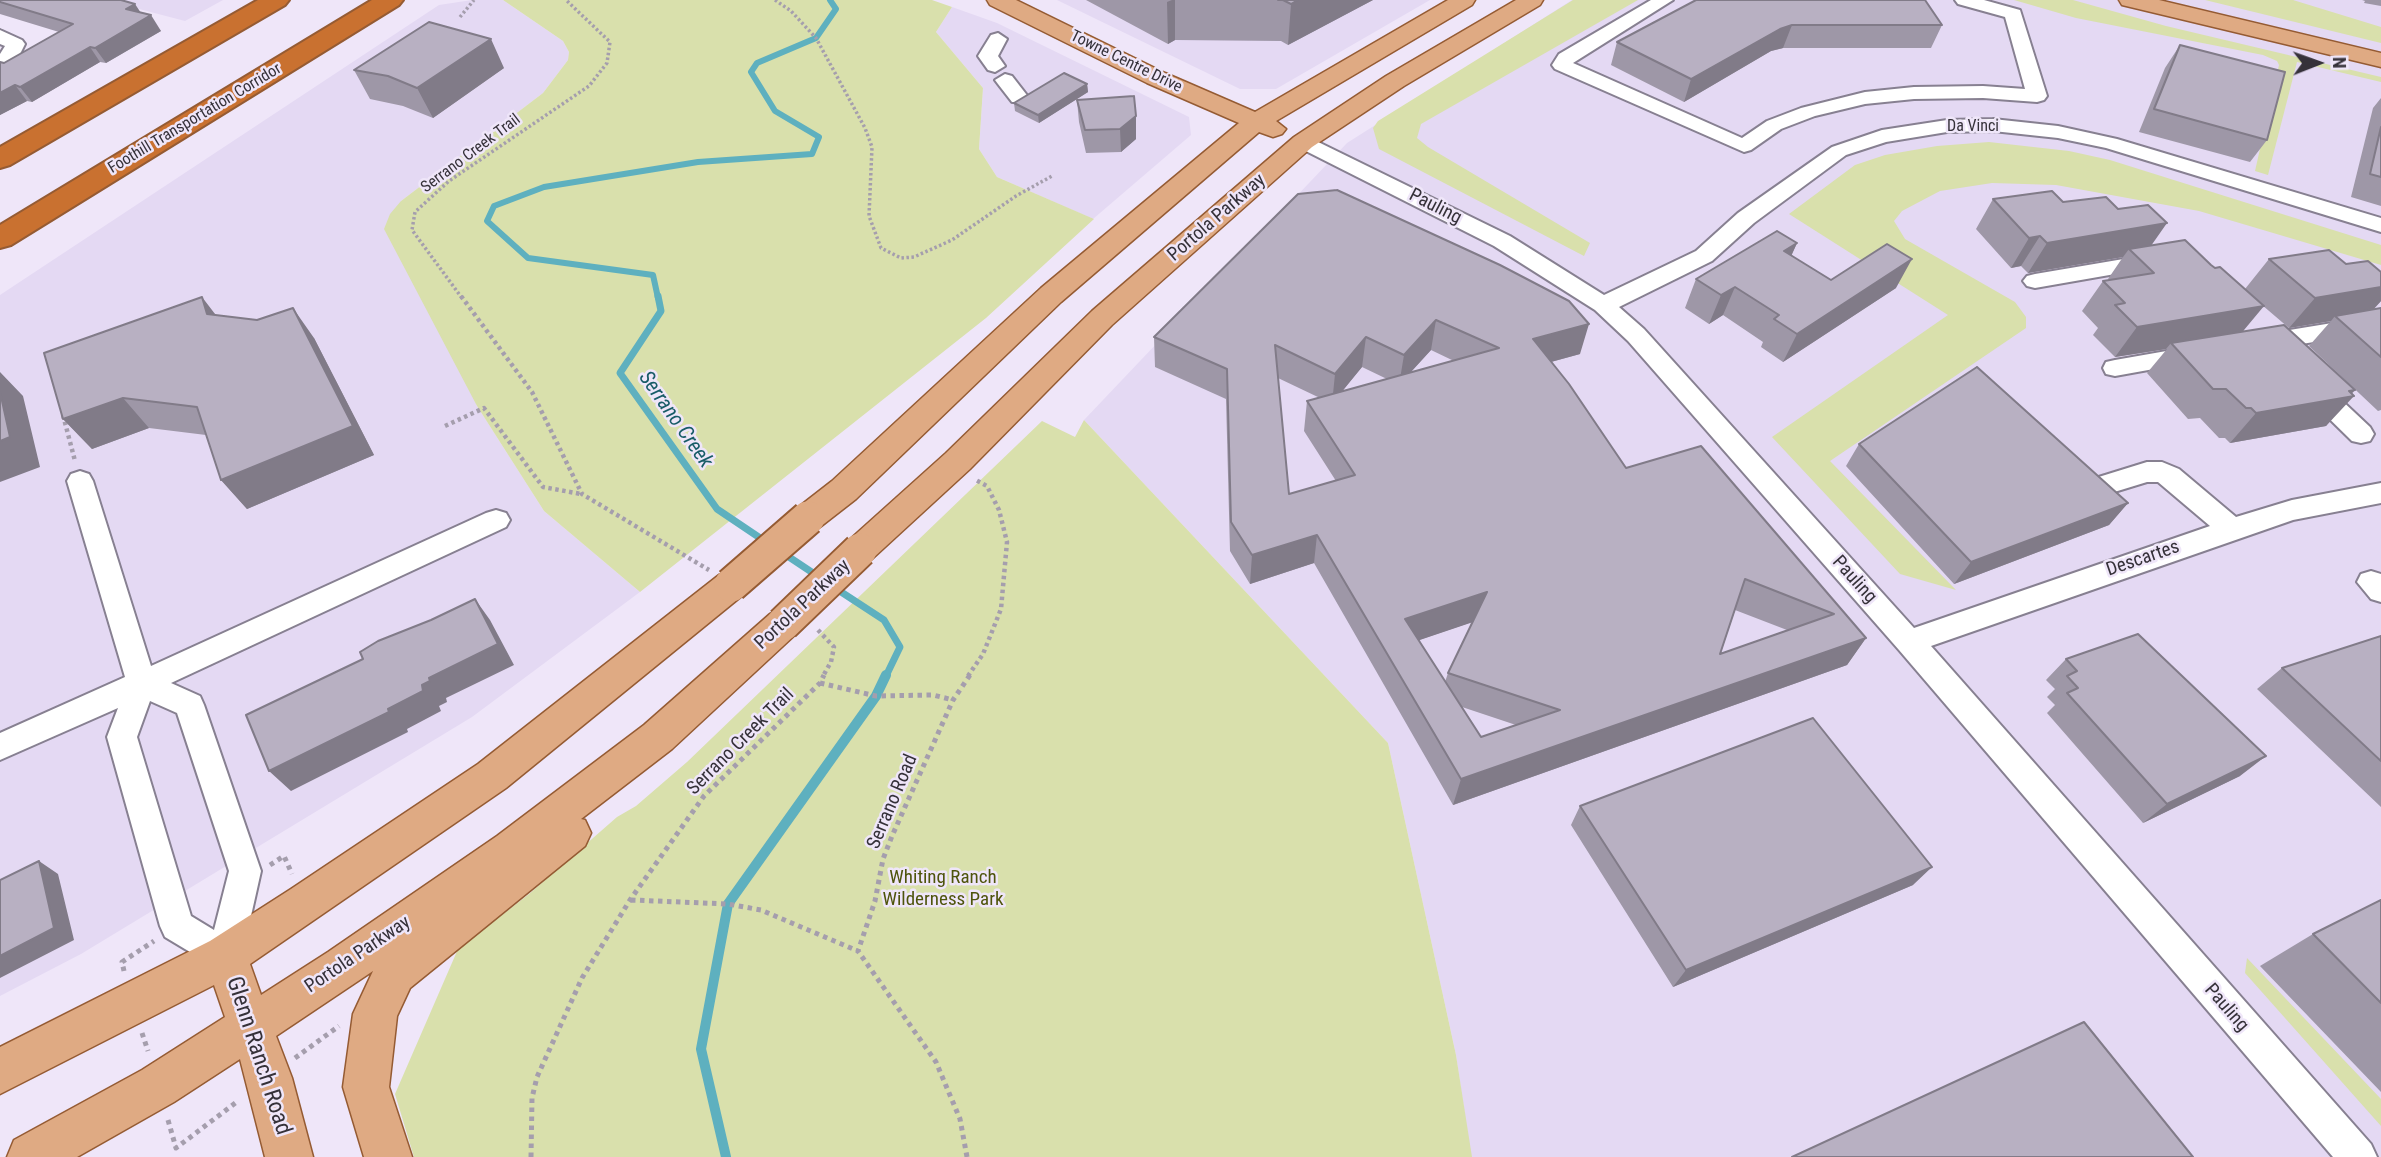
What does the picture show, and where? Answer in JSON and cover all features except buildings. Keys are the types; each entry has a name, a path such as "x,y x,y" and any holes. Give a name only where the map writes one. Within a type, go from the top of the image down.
{"highway":[{"path":"3,157 275,0"},
{"name":"Foothill Transportation Corridor","path":"0,239 390,0"},
{"path":"0,254 238,93"}],"main road":[{"name":"Towne Centre Drive","path":"998,0 1156,78 1256,122"},
{"path":"0,1071 225,956 492,776 720,578 844,490 1051,295 1256,122 1464,0"},
{"name":"Portola Parkway","path":"31,1157 158,1086 251,1023 343,967 511,849 658,737 798,626 860,550 952,467 1102,318 1303,142 1395,81 1532,0"},
{"path":"2130,0 2381,60"},
{"name":"Pauling","path":"1256,122 1303,142"},
{"path":"388,1157 366,1087 375,1013 395,973 637,780 658,737"},
{"name":"Glenn Ranch Road","path":"225,956 251,1023 275,1097 289,1157"}],"street":[{"path":"1664,0 1566,58 1562,65 1744,146 1774,125 1808,112 1865,98 1914,93 1983,92 2037,96 2013,14 1964,0"},
{"path":"998,39 988,56 1019,98"},
{"path":"0,64 10,57 8,40"},
{"name":"Da Vinci","path":"1603,305 1704,256 1746,218 1839,151 1882,136 1947,126 1993,125 2058,131 2110,143 2381,225"},
{"name":"Pauling","path":"1303,142 1502,241 1603,305 1665,365 2358,1157"},
{"path":"2035,281 2176,258"},
{"path":"2115,368 2381,323"},
{"path":"2246,324 2361,434"},
{"path":"2098,487 2147,472 2162,472 2232,528"},
{"path":"80,481 142,684 122,737 177,926 225,956 245,871 189,705 142,684"},
{"name":"Descartes","path":"1909,642 2232,528 2292,510 2381,493"},
{"path":"0,747 496,520"}],"path":[{"path":"460,17 474,0"},
{"name":"Serrano Creek Trail","path":"566,0 610,42 607,63 589,86 449,181 415,212 412,230 533,392 582,494"},
{"path":"775,0 791,11 816,38 865,128 872,147 869,216 881,248 901,258 914,257 953,240 1016,196 1052,176"},
{"path":"61,406 80,481"},
{"path":"445,426 484,408 543,487 582,494 720,578"},
{"name":"Serrano Road","path":"858,951 875,901 883,859 953,700 983,654 1001,609 1007,541 999,510 987,486 952,467"},
{"name":"Serrano Creek Trail","path":"531,1157 533,1098 537,1077 582,978 630,900 704,796 820,682 831,662 834,647 824,634 798,626"},
{"path":"820,682 876,696 933,695 953,700"},
{"path":"630,900 727,904 761,910 858,951 904,1012 936,1062 960,1119 967,1157"}],"shaded area":[{"path":"105,0 223,0 185,21"},
{"path":"472,0 503,0 563,41 569,52 568,60 543,93 401,201 477,406 544,511 640,592 472,717 81,954 0,996 0,295 439,5"},
{"path":"1057,0 1430,0 1276,89 1240,89"},
{"path":"1572,0 2381,0 2381,1157 1471,1157 1456,1055 1388,743 1084,420 1347,143"},
{"path":"952,7 997,23 1189,117 1191,135 1093,219 997,177 979,149 983,88 936,32"}],"green space":[{"path":"503,0 932,0 952,7 936,32 983,88 979,149 997,177 1094,219 986,318 640,592 544,511 477,406 384,229 390,214 401,201 543,93 568,60 569,52 563,41"},
{"path":"1573,0 1638,0 1421,124 1417,138 1590,243 1584,256 1379,149 1373,128 1378,121"},
{"path":"2014,0 2073,0 2166,26 2381,77 2381,82 2297,62 2268,175 2255,171 2279,65 2277,61 2263,55 2076,18"},
{"path":"2205,0 2293,0 2381,27 2381,43"},
{"path":"1989,142 2069,151 2110,160 2381,245 2381,265 2199,211 2056,185 1992,183 1940,191 1902,211 1894,221 1905,239 2015,302 2026,317 2026,328 1830,461 1956,590 1900,574 1772,437 1948,315 1789,214 1855,165 1885,155 1937,146"},
{"name":"Whiting Ranch Wilderness Park","path":"1084,420 1388,743 1456,1055 1472,1157 414,1157 395,1094 458,949 529,894 617,817 636,806 687,762 1042,421 1075,437"},
{"path":"2247,958 2381,1099 2381,1126 2245,973"}],"waterway":[{"name":"Serrano Creek","path":"658,298 653,275 528,258 487,221 494,206 544,187 698,162 812,154 819,137 775,111 751,72 757,63 816,38 836,9 830,0"},
{"name":"Serrano Creek","path":"658,296 661,311 620,373 717,509 769,544"},
{"name":"Serrano Creek","path":"780,551 822,579"},
{"name":"Serrano Creek","path":"832,586 884,620 900,647 886,676"},
{"name":"Serrano Creek","path":"726,1157 701,1049 728,904 876,696 886,675"}]}
